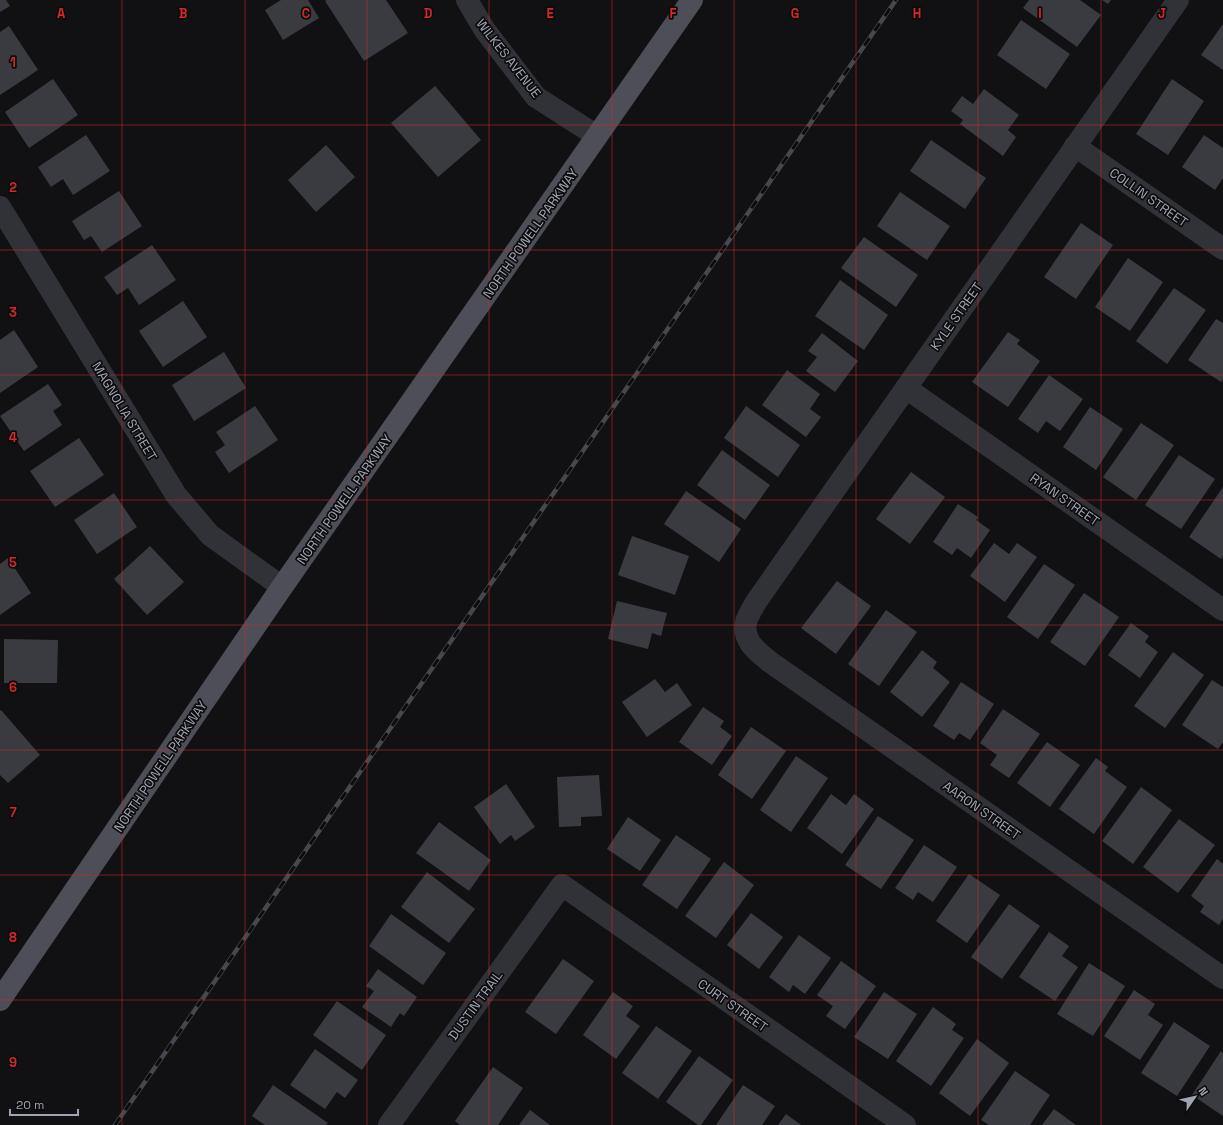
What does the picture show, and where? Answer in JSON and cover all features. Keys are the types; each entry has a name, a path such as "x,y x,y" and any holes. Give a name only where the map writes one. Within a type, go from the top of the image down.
{"main road":[{"name":"NORTH POWELL PARKWAY","path":"0,1000 282,587 692,0"}],"street":[{"name":"WILKES AVENUE","path":"467,0 484,29 536,97 597,136"},
{"name":"KYLE STREET","path":"746,637 746,622 756,602 1178,0"},
{"name":"COLLIN STREET","path":"1075,146 1223,249"},
{"name":"MAGNOLIA STREET","path":"0,207 176,495 210,535 282,587"},
{"name":"RYAN STREET","path":"906,388 1223,610"},
{"name":"AARON STREET","path":"746,637 756,651 770,662 1223,978"},
{"name":"DUSTIN TRAIL","path":"389,1125 562,885"},
{"name":"CURT STREET","path":"562,885 904,1125"}],"building":[{"path":"0,0 6,0 10,6 0,12"},
{"path":"281,0 308,0 319,18 283,40 265,10"},
{"path":"386,0 408,33 364,61 325,1"},
{"path":"1029,0 1080,0 1101,15 1077,47 1023,8"},
{"path":"1102,0 1111,0 1108,4"},
{"path":"1021,20 1070,54 1046,89 997,55"},
{"path":"1223,24 1223,70 1201,55"},
{"path":"9,26 38,70 0,95 0,32"},
{"path":"53,79 78,115 29,148 5,112"},
{"path":"1172,79 1204,101 1168,155 1136,134"},
{"path":"435,86 481,140 438,177 391,123"},
{"path":"984,89 1019,115 1008,130 1016,137 1003,156 960,124 963,120 951,111 962,96 973,104"},
{"path":"86,135 110,171 73,195 63,179 51,187 38,167"},
{"path":"1204,135 1223,148 1223,178 1215,190 1182,167"},
{"path":"931,140 986,178 965,209 910,171"},
{"path":"326,145 355,177 316,212 288,180"},
{"path":"119,191 142,226 102,252 91,236 84,240 72,221"},
{"path":"900,192 950,226 927,260 877,226"},
{"path":"1081,223 1113,245 1076,299 1044,277"},
{"path":"864,237 918,275 896,307 841,268"},
{"path":"152,245 176,280 139,305 128,288 117,295 104,277"},
{"path":"1128,258 1163,282 1130,331 1095,307"},
{"path":"840,280 888,315 864,350 815,316"},
{"path":"1174,288 1206,310 1167,364 1136,341"},
{"path":"183,301 207,337 163,367 139,331"},
{"path":"1216,319 1223,323 1223,379 1221,382 1188,360"},
{"path":"14,330 38,367 0,393 0,340"},
{"path":"1008,332 1020,340 1017,344 1040,361 1008,407 972,382"},
{"path":"822,333 858,361 835,392 806,371 817,357 808,351"},
{"path":"224,352 246,388 194,421 172,385"},
{"path":"787,370 820,394 810,409 821,417 806,437 762,405"},
{"path":"1049,375 1083,399 1060,431 1046,421 1038,433 1018,419"},
{"path":"48,384 62,405 53,411 62,425 24,451 0,416"},
{"path":"255,406 278,440 229,473 215,452 225,445 216,432"},
{"path":"746,406 800,445 778,477 724,438"},
{"path":"1090,407 1123,429 1096,470 1063,447"},
{"path":"1141,423 1174,445 1136,500 1103,477"},
{"path":"79,438 104,475 55,507 30,471"},
{"path":"722,450 770,485 745,520 697,485"},
{"path":"1179,455 1215,479 1181,529 1145,505"},
{"path":"911,472 945,497 910,544 876,519"},
{"path":"1223,487 1223,556 1221,559 1189,537"},
{"path":"686,491 741,529 719,562 664,524"},
{"path":"114,493 137,527 97,554 74,520"},
{"path":"958,504 978,517 976,520 990,530 971,558 957,548 952,555 933,542"},
{"path":"632,536 689,556 675,595 618,575"},
{"path":"994,543 1009,554 1017,543 1037,557 1005,602 970,576"},
{"path":"150,546 184,582 147,615 114,579"},
{"path":"8,558 31,593 0,615 0,564"},
{"path":"1044,564 1075,585 1038,639 1007,617"},
{"path":"837,581 871,606 836,654 801,628"},
{"path":"1084,593 1119,617 1085,666 1050,642"},
{"path":"617,601 667,613 661,636 652,633 648,649 608,639"},
{"path":"886,610 917,632 879,686 848,664"},
{"path":"1131,623 1149,636 1145,642 1158,652 1140,678 1108,655"},
{"path":"4,639 58,640 57,683 4,683"},
{"path":"922,650 937,662 933,668 950,682 922,717 890,692"},
{"path":"1173,652 1204,675 1165,728 1134,706"},
{"path":"655,679 665,692 677,683 692,705 647,737 622,702"},
{"path":"1212,680 1223,687 1223,742 1218,749 1182,725"},
{"path":"961,682 994,704 970,740 959,733 954,740 933,726"},
{"path":"703,707 724,721 720,727 732,736 712,765 679,742"},
{"path":"1003,709 1040,734 1009,778 990,765 997,755 980,743"},
{"path":"1,710 40,755 8,783 0,775"},
{"path":"751,727 786,751 752,799 718,775"},
{"path":"1047,742 1080,765 1050,807 1017,783"},
{"path":"796,756 828,778 791,832 760,810"},
{"path":"1096,758 1108,767 1105,771 1127,787 1094,834 1059,809"},
{"path":"599,775 602,816 581,817 581,826 559,827 557,777"},
{"path":"506,784 535,827 515,841 511,835 500,844 474,807"},
{"path":"1141,787 1172,810 1133,864 1102,841"},
{"path":"831,794 846,805 854,794 874,809 842,854 807,828"},
{"path":"878,816 914,840 881,889 845,865"},
{"path":"628,817 661,840 640,871 607,849"},
{"path":"1179,819 1215,845 1178,893 1143,867"},
{"path":"439,822 491,860 469,891 416,853"},
{"path":"676,835 711,859 677,909 642,885"},
{"path":"924,845 957,867 933,902 918,892 913,900 895,888"},
{"path":"1217,859 1223,864 1223,919 1219,925 1200,912 1204,906 1191,896"},
{"path":"724,862 754,885 716,938 685,916"},
{"path":"427,872 475,909 449,943 401,907"},
{"path":"969,874 1000,895 967,943 936,921"},
{"path":"1009,904 1040,926 1002,979 971,957"},
{"path":"751,913 783,937 759,969 727,945"},
{"path":"391,914 446,953 423,985 369,946"},
{"path":"1049,932 1069,946 1062,956 1078,967 1055,1001 1019,977"},
{"path":"799,935 831,958 805,994 793,985 789,992 769,977"},
{"path":"563,959 594,981 556,1034 525,1012"},
{"path":"841,961 876,986 845,1029 826,1016 833,1006 817,995"},
{"path":"1089,963 1125,986 1093,1036 1057,1014"},
{"path":"378,969 417,997 404,1016 400,1013 391,1027 362,1007 374,991 366,986"},
{"path":"1134,990 1155,1004 1148,1015 1163,1025 1140,1060 1104,1036"},
{"path":"613,992 633,1006 626,1016 640,1026 616,1059 583,1035"},
{"path":"884,992 917,1014 888,1059 854,1037"},
{"path":"337,1001 386,1035 362,1070 313,1035"},
{"path":"933,1007 956,1024 952,1030 964,1038 931,1086 896,1061"},
{"path":"1174,1022 1210,1046 1177,1096 1141,1073"},
{"path":"656,1026 692,1051 658,1099 622,1073"},
{"path":"977,1039 1009,1063 970,1116 939,1093"},
{"path":"315,1049 358,1080 345,1098 337,1092 325,1109 290,1085"},
{"path":"1221,1051 1223,1053 1223,1116 1192,1095"},
{"path":"699,1056 733,1080 701,1125 698,1125 666,1102"},
{"path":"493,1067 523,1088 498,1125 460,1125 455,1121"},
{"path":"1015,1071 1050,1095 1030,1125 989,1125 981,1120"},
{"path":"273,1085 328,1123 326,1125 265,1125 252,1116"},
{"path":"743,1085 775,1106 762,1125 716,1125"},
{"path":"1054,1109 1076,1125 1042,1125"},
{"path":"530,1110 550,1125 519,1125"},
{"path":"786,1114 801,1125 778,1125"}],"railway":[{"path":"115,1125 896,0"}]}
